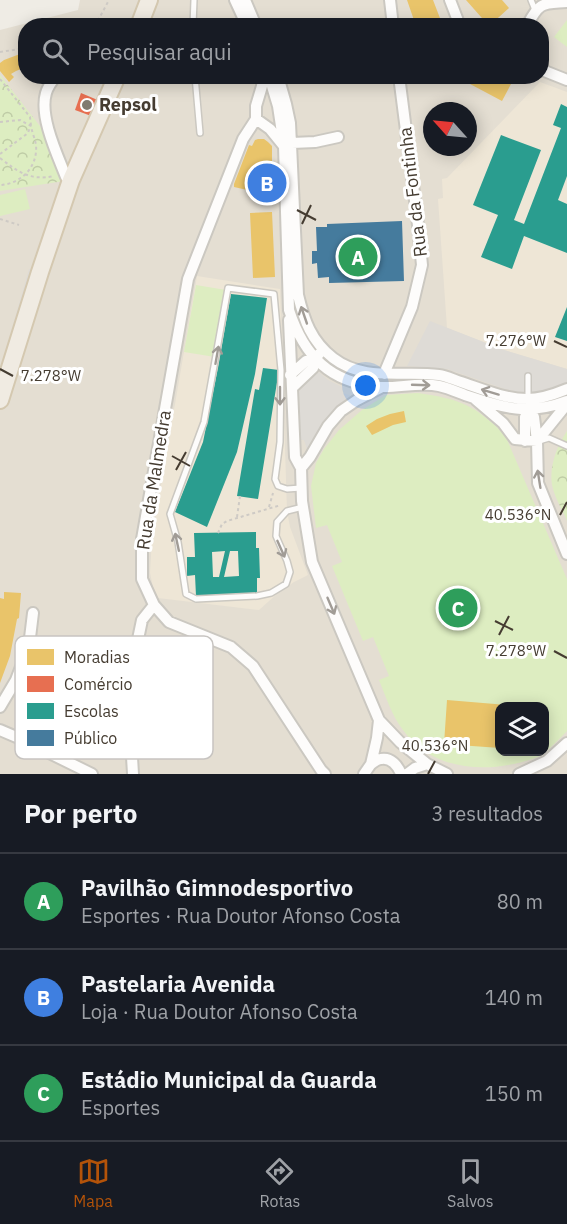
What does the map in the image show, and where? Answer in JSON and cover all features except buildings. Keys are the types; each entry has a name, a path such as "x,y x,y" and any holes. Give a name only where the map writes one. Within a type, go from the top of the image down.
{"main road":[{"path":"142,18 149,0"},
{"path":"0,400 4,374 40,272 68,176 113,84"}],"street":[{"path":"235,0 243,18"},
{"path":"245,0 253,18"},
{"path":"450,0 457,18"},
{"path":"388,2 391,18"},
{"path":"533,5 567,2"},
{"path":"549,71 567,80"},
{"path":"50,84 46,90 44,103 48,132 68,176"},
{"name":"Rua da Malmedra","path":"206,636 170,622 154,605 141,579 142,538 188,279 243,139 255,119 262,84"},
{"path":"273,84 290,123 288,145 290,375 295,457 301,468 302,504 312,562 379,720 400,742 427,764 447,774"},
{"path":"279,84 282,105"},
{"name":"Rua da Fontinha","path":"384,374 412,308 422,266 400,84"},
{"path":"256,106 282,105"},
{"path":"255,119 272,113 282,105"},
{"path":"255,119 288,145 298,295 303,318 314,338 333,358 365,372 440,375 528,405 551,407 567,402"},
{"path":"288,145 338,137"},
{"path":"289,310 295,328 315,358 338,377 355,383 382,387 438,386 509,409 528,405 567,389"},
{"path":"290,375 324,349"},
{"path":"292,388 313,368 315,358"},
{"path":"301,468 328,426 341,411 382,387"},
{"path":"475,399 503,423 516,439 537,441"},
{"path":"537,441 567,402"},
{"path":"525,441 525,417 528,405"},
{"path":"528,405 534,417 538,483 567,554"},
{"path":"138,636 141,621 154,605"},
{"path":"30,636 33,612"},
{"name":"Rua da Malmedra","path":"213,639 231,646 253,666 325,774"},
{"path":"0,707 15,682"},
{"path":"364,774 371,764 379,720"},
{"path":"0,730 15,736"},
{"path":"519,774 547,761 567,743"},
{"path":"62,759 92,774"},
{"path":"132,759 133,774"},
{"path":"371,764 381,759 391,761 398,766 401,774"},
{"path":"407,774 427,764"}],"lane":[{"path":"193,18 194,0"},
{"path":"196,84 200,133"},
{"path":"301,488 286,489 278,486 275,478 280,442 280,370 273,294 228,288 204,422 170,514 178,542 186,594 196,599 257,596 272,593 286,584 290,572 276,536 277,522 287,511 302,504"},
{"path":"528,376 528,405"},
{"path":"537,441 549,438 567,446"}],"path":[{"path":"99,18 109,0"},
{"path":"0,52 18,49"},
{"path":"0,79 30,117 36,147 36,154 26,175 8,185 0,185"},
{"path":"0,122 20,120 31,126"},
{"path":"28,133 0,156 10,167 26,175 42,178 68,176"},
{"path":"0,219 20,225"},
{"path":"269,508 273,491 278,486"},
{"path":"237,518 240,496"},
{"path":"218,532 222,524 227,521 287,503 302,504"}],"shaded area":[{"path":"80,0 567,0 567,774 0,774 0,30 18,25 18,84 549,84 549,18 47,18 78,10"},
{"path":"538,84 545,84 567,92 567,369 504,350 447,328 438,199 443,198 442,179 447,178 468,156 477,156 477,147"},
{"path":"29,269 40,272 15,351 6,349"},
{"path":"197,276 280,289 287,511 290,527 308,575 278,593 259,610 158,598 150,573 152,538"},
{"path":"430,321 504,350 567,369 567,382 537,392 523,393 447,369 407,366"},
{"path":"319,372 342,387 343,393 355,397 341,411 310,457 304,440 300,440 299,392 302,385"}],"green space":[{"path":"567,20 567,47 554,37"},
{"path":"0,75 43,130 64,181 0,191"},
{"path":"25,189 30,209 0,216 0,195"},
{"path":"196,285 226,290 215,357 184,352"},
{"path":"418,393 466,405 485,417 505,435 567,579 567,731 549,749 549,702 495,702 495,756 540,756 504,766 466,766 431,755 416,744 399,725 379,680 389,676 373,637 363,641 332,566 342,562 327,525 316,528 311,486 316,463 324,449 339,430 362,410 386,395"},
{"path":"567,431 567,521 555,494 551,478 555,456"}],"place":[{"name":"Repsol","path":"87,105"},
{"name":"Pastelaria Avenida","path":"267,183"},
{"name":"Pavilhão Gimnodesportivo","path":"358,257"},
{"name":"Estádio Municipal da Guarda","path":"458,608"}]}
